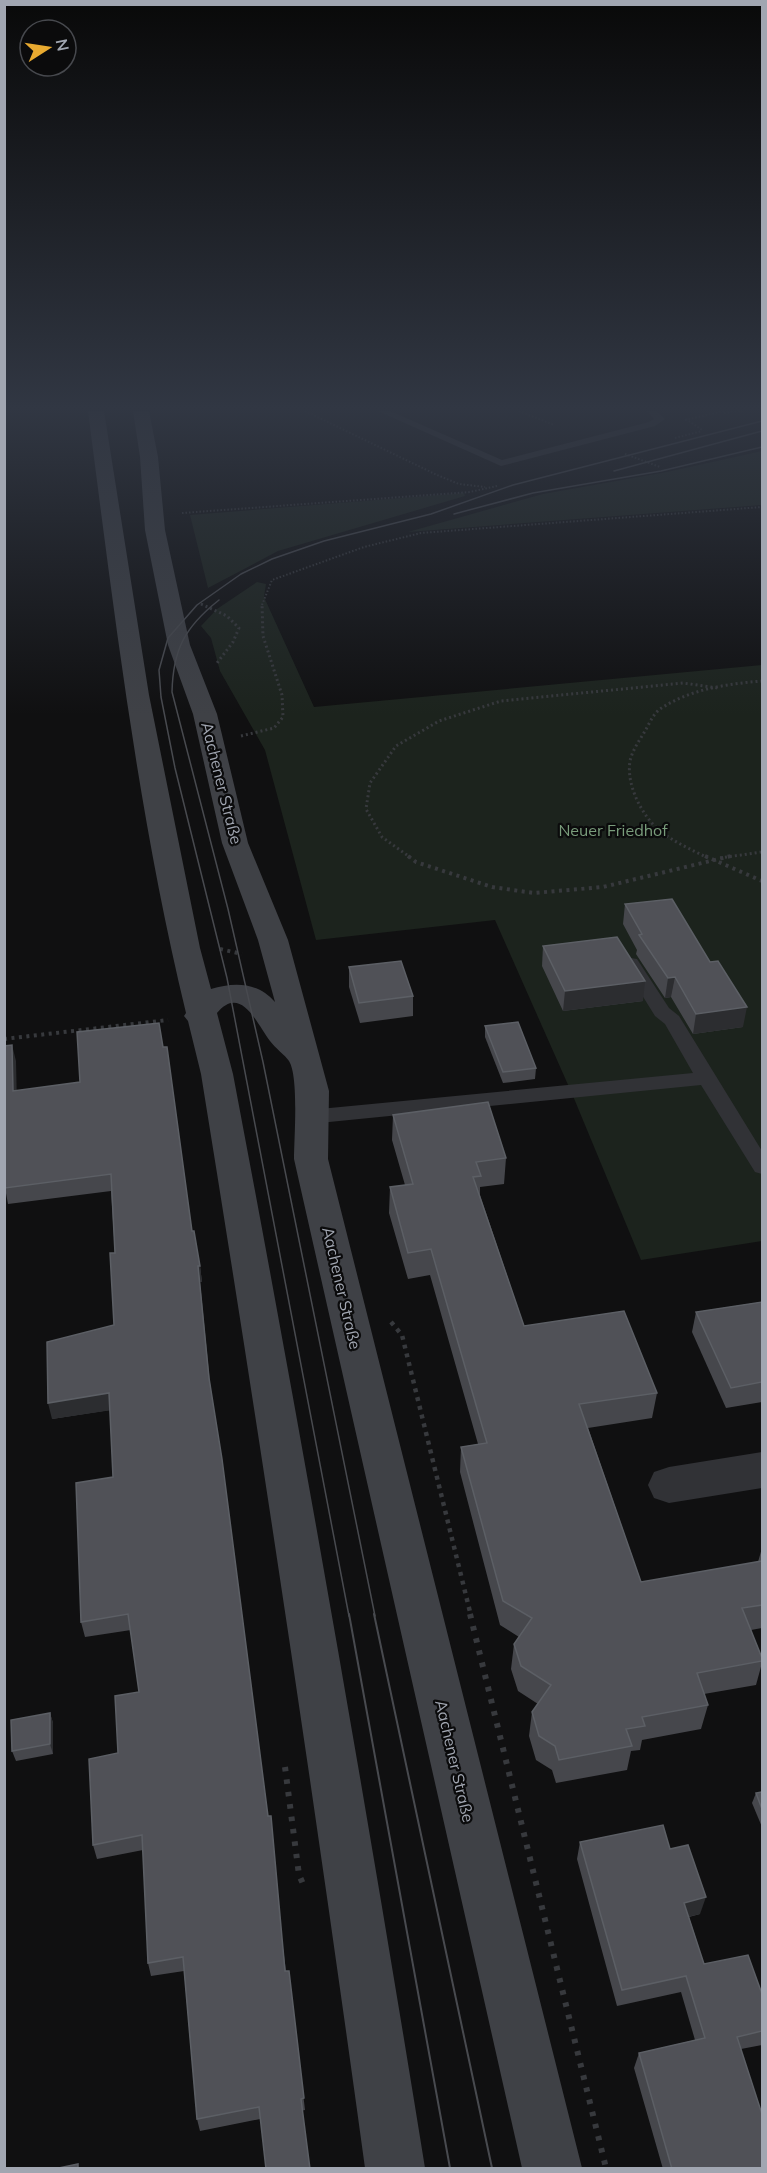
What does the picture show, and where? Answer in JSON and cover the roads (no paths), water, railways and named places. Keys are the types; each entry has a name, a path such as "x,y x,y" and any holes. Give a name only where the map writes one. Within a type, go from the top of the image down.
{"main road":[{"path":"111,512 137,695 189,968 188,1017 217,1074 285,1462 340,1802 395,2169"},
{"name":"Aachener Straße","path":"154,512 178,645 204,714 235,843 258,896 273,940 312,1090 309,1117 311,1159 552,2169"},
{"path":"188,1017 218,997 230,993 248,995 262,1005 274,1024 305,1062"}],"street":[{"path":"669,1485 762,1470"}],"lane":[{"path":"618,944 662,1012 672,1020 762,1167"},
{"path":"309,1117 706,1078"}],"tram line":[{"path":"349,1616 227,978 175,768 161,697 159,670 168,638 197,605 241,574 272,559 324,541 436,512"},
{"path":"454,514 460,512"},
{"path":"219,600 197,620 183,640 175,663 172,692 228,909 263,1062 375,1616"},
{"path":"349,1614 450,2168"},
{"path":"374,1614 492,2168"}],"park label":[{"name":"Neuer Friedhof","path":"613,830"}]}
